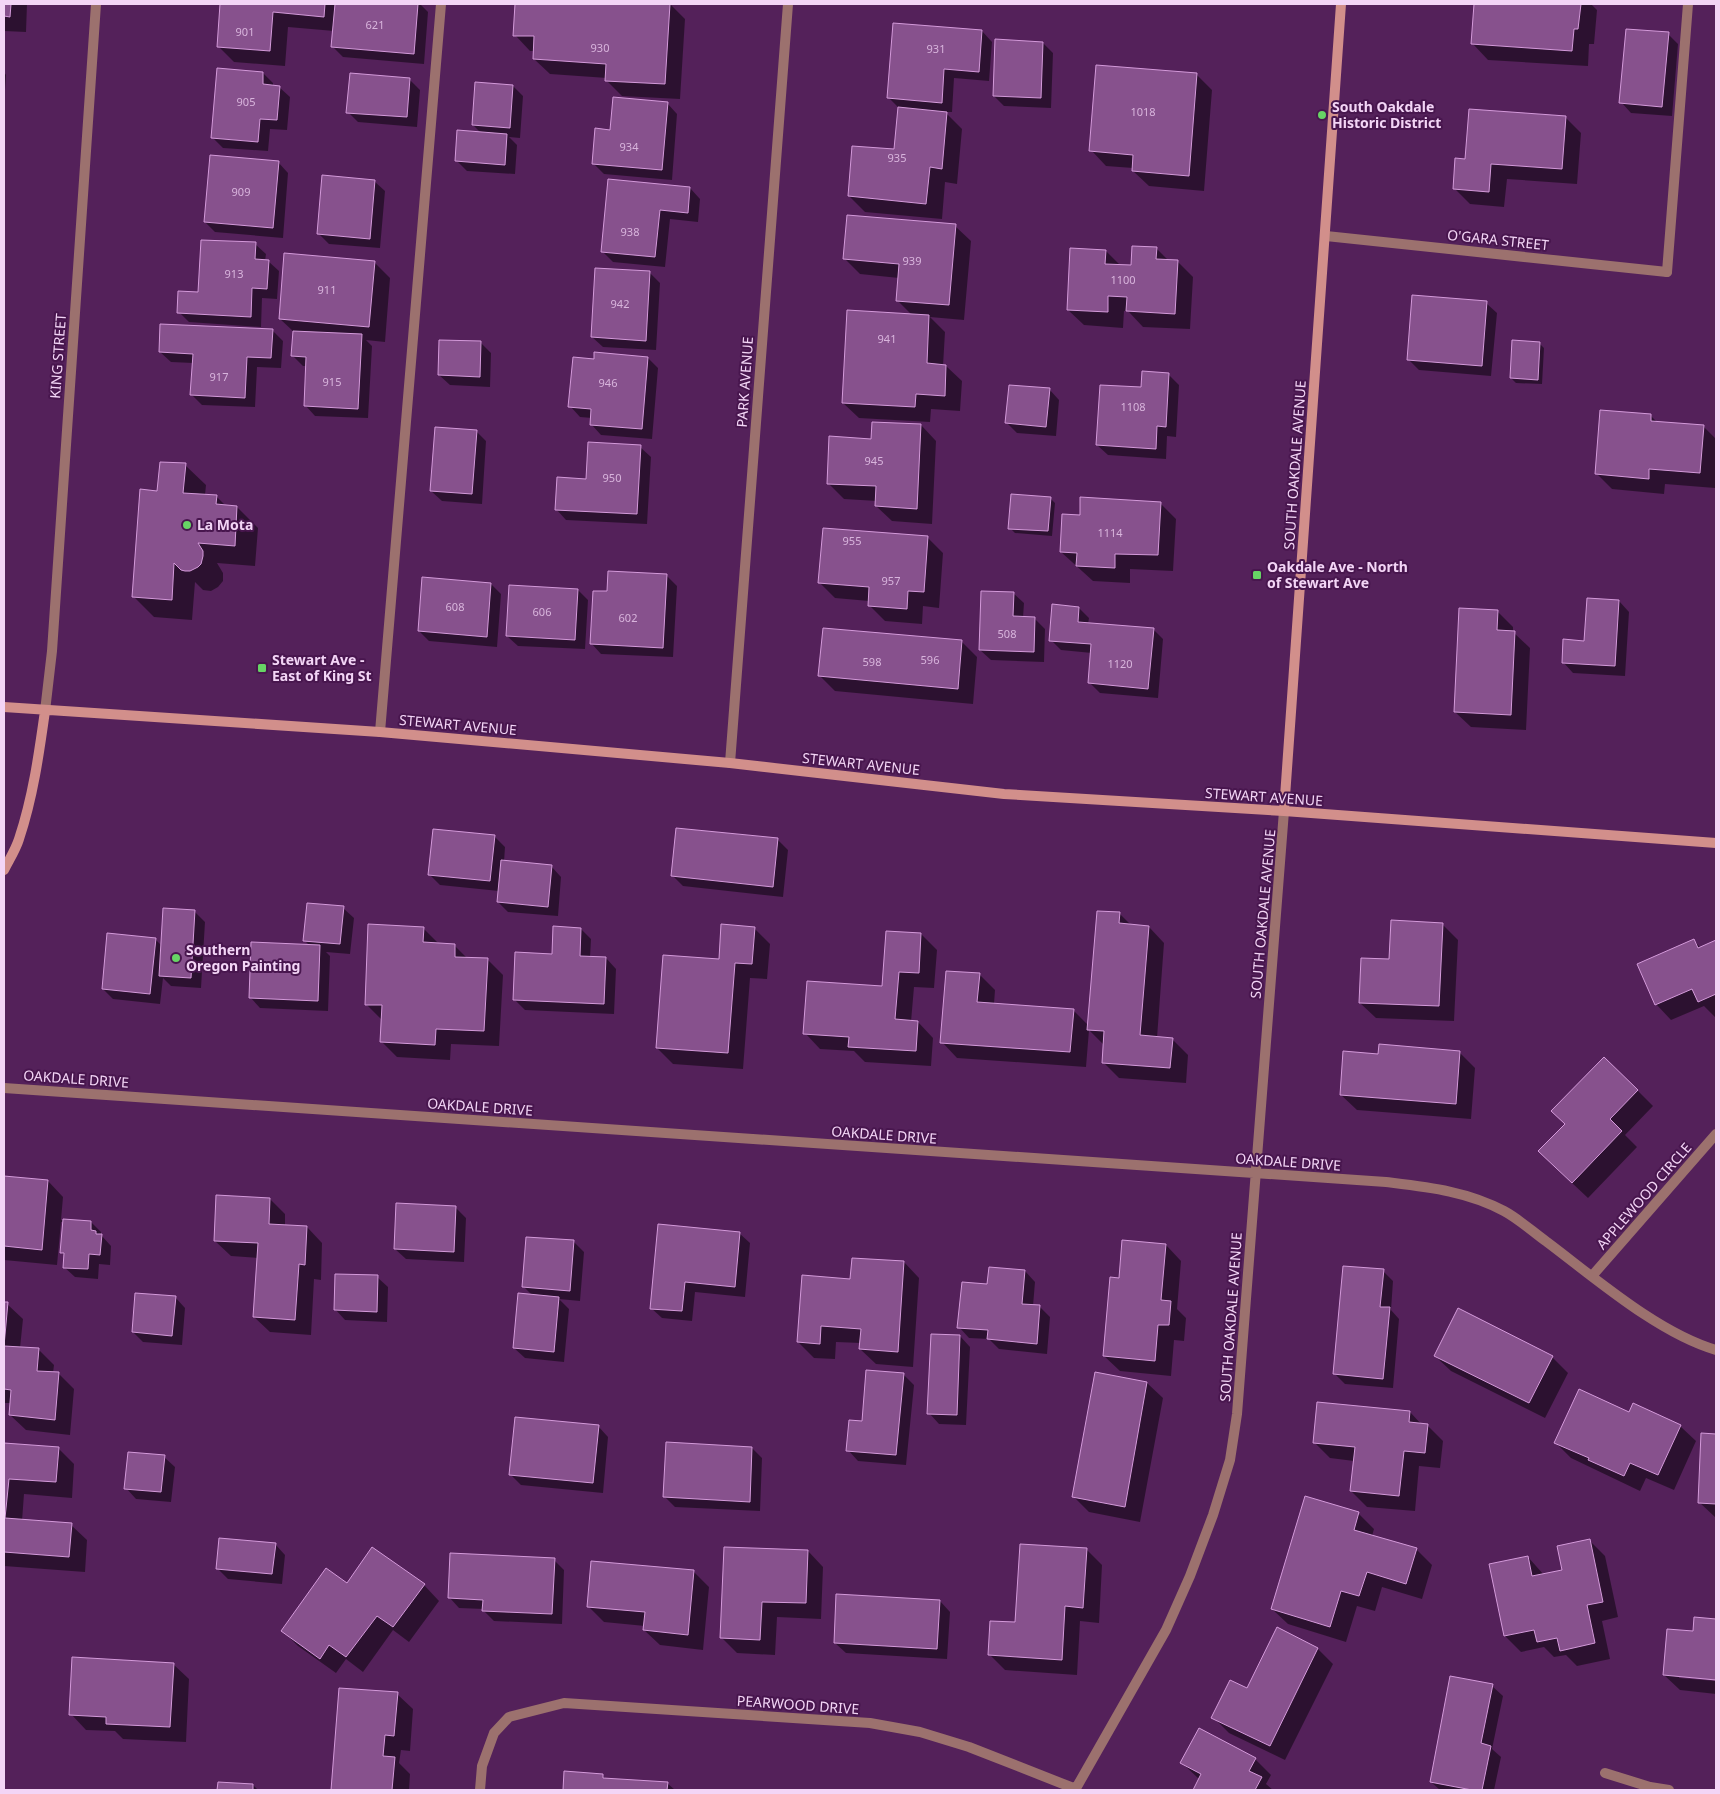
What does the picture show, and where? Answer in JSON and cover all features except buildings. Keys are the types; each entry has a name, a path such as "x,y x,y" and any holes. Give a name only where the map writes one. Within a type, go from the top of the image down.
{"main road":[{"name":"SOUTH OAKDALE AVENUE","path":"1284,811 1341,4"},
{"name":"STEWART AVENUE","path":"4,707 380,732 730,763 1004,794 1284,811 1716,843"},
{"path":"4,870 19,840 38,768 45,711"}],"street":[{"name":"KING STREET","path":"45,711 52,651 96,4"},
{"path":"380,732 441,4"},
{"name":"PARK AVENUE","path":"730,763 788,4"},
{"name":"O'GARA STREET","path":"1326,236 1667,272 1688,4"},
{"name":"SOUTH OAKDALE AVENUE","path":"1076,1790 1166,1630 1214,1515 1227,1469 1237,1414 1284,811"},
{"name":"OAKDALE DRIVE","path":"4,1088 1386,1182 1440,1189 1468,1196 1505,1211 1647,1316 1676,1332 1716,1350"},
{"name":"APPLEWOOD CIRCLE","path":"1592,1276 1716,1134"},
{"name":"PEARWOOD DRIVE","path":"480,1790 482,1766 494,1733 509,1717 564,1703 870,1723 920,1732 969,1747 1076,1790"},
{"path":"1605,1773 1650,1787 1669,1790"}],"place":[{"name":"South Oakdale Historic District","path":"1322,115"},
{"name":"La Mota","path":"187,525"},
{"name":"Oakdale Ave - North of Stewart Ave","path":"1257,575"},
{"name":"Stewart Ave - East of King St","path":"262,668"},
{"name":"Southern Oregon Painting","path":"176,958"}]}
